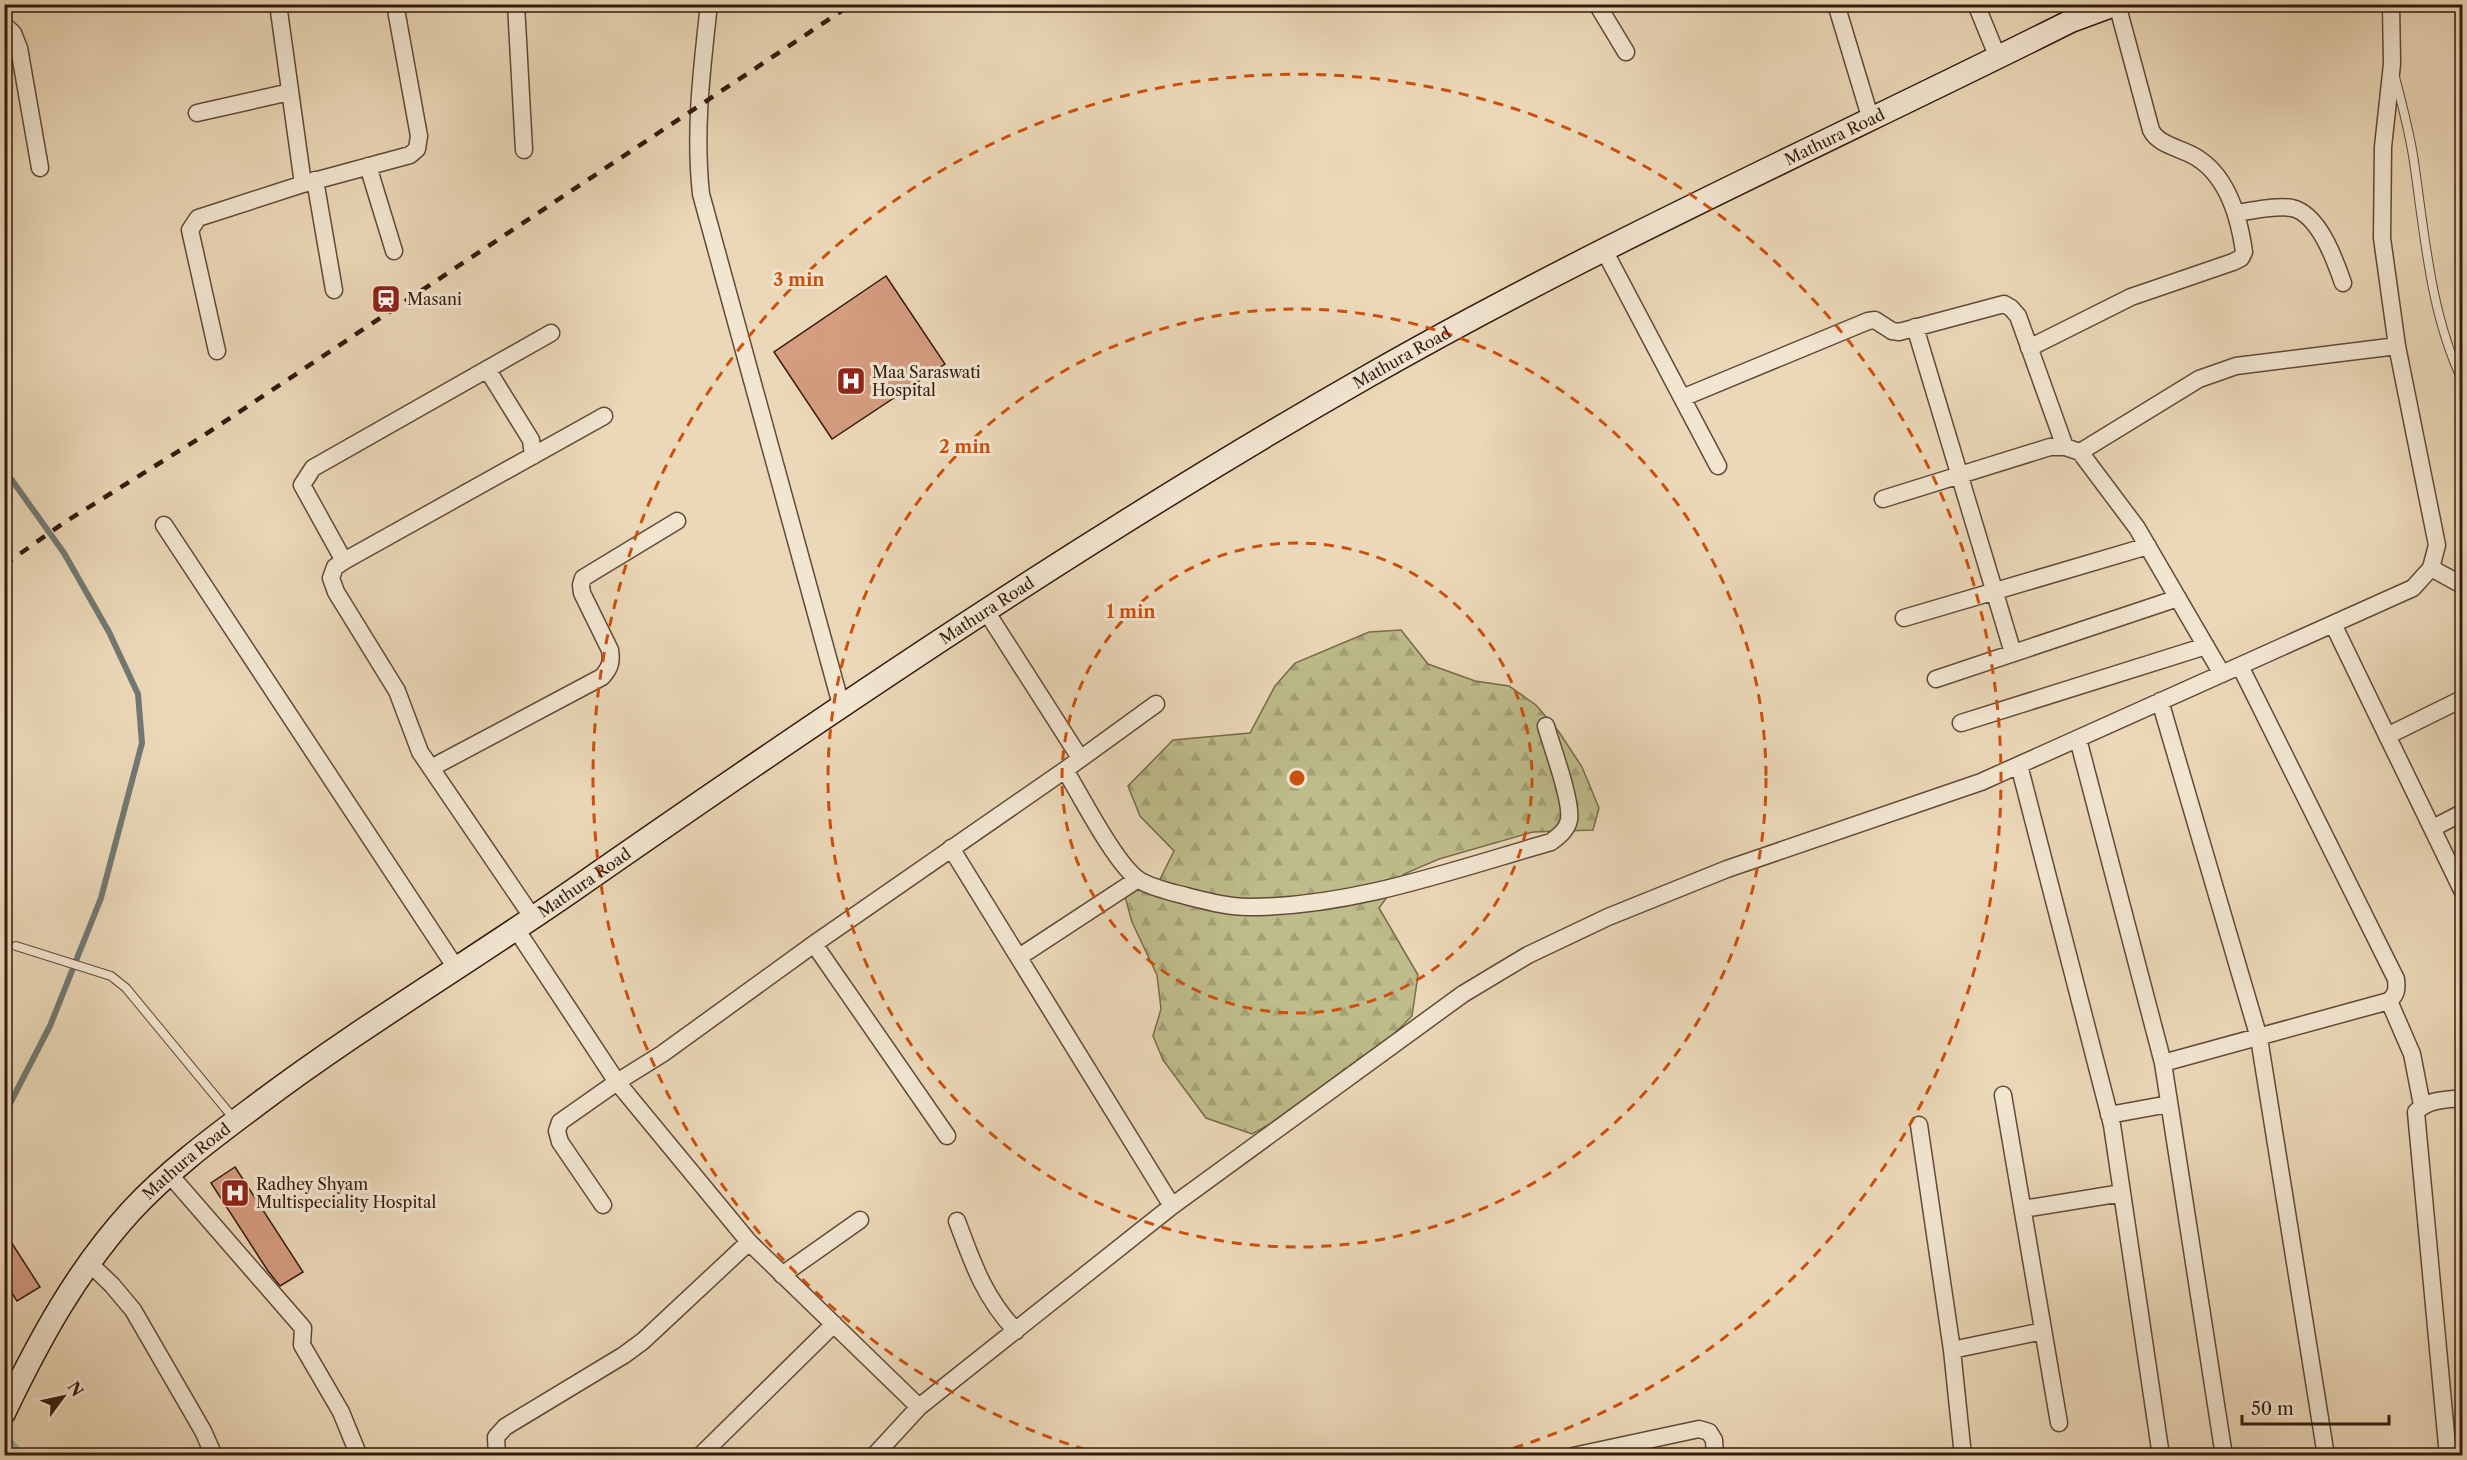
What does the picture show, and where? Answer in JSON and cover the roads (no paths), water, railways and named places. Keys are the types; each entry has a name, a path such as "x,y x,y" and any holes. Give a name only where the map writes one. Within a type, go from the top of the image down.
{"main road":[{"name":"Mathura Road","path":"6,1410 61,1304 89,1263 133,1209 170,1175 307,1067 524,924 841,705 1239,452 1372,374 1604,250 2071,21 2117,4"}],"street":[{"path":"278,4 290,92 334,290"},
{"path":"217,351 190,230 193,223 208,213 309,182 410,155 417,149 419,136 395,4"},
{"path":"516,4 524,150"},
{"path":"709,4 698,107 698,162 701,194 841,705"},
{"path":"1597,4 1626,52"},
{"path":"1836,4 1871,120"},
{"path":"1976,4 1998,58"},
{"path":"2029,348 2131,297 2241,258 2244,252 2236,213 2216,176 2198,158 2158,140 2153,135 2117,4"},
{"path":"874,1455 919,1407 1172,1206 1463,994 1528,955 1608,917 1727,869 1961,789 2019,765 2413,588 2431,568 2438,545 2397,346 2382,238 2383,147 2392,64 2391,4"},
{"path":"4,25 13,33 19,48 40,168"},
{"path":"197,113 290,92"},
{"path":"368,166 393,251"},
{"path":"2236,213 2284,208 2301,212 2323,236 2343,283"},
{"path":"1604,250 1718,466"},
{"path":"1682,398 1868,321 1875,320 1892,331 1899,332 2004,304 2018,316 2029,348 2072,449 2137,528 2222,674"},
{"path":"1915,327 2013,653"},
{"path":"344,561 307,498 302,485 313,468 551,333"},
{"path":"1883,499 2050,447 2072,449 2217,371 2236,366 2397,346"},
{"path":"487,369 531,440 533,456"},
{"path":"604,416 344,561 335,567 331,578 336,592 397,692 420,752 617,1082 749,1242 919,1407"},
{"path":"431,768 602,677 609,669 612,660 610,650 582,593 583,578 677,520"},
{"path":"164,525 456,968"},
{"path":"1904,618 2148,546"},
{"path":"2431,568 2463,585"},
{"path":"1936,679 2178,598"},
{"path":"986,611 1080,758"},
{"path":"2332,624 2463,890"},
{"path":"1961,723 2206,646"},
{"path":"2163,1063 2389,1001 2395,995 2396,979 2240,666"},
{"path":"2387,736 2463,699"},
{"path":"2160,701 2259,1038 2326,1455"},
{"path":"603,1205 560,1142 557,1131 560,1122 662,1054 814,944 1156,705"},
{"path":"1065,770 1121,862 1138,879 1164,890 1212,902 1247,907 1280,905 1343,898 1386,889 1551,842 1563,833 1569,820 1567,800 1546,726"},
{"path":"2078,739 2163,1063 2224,1455"},
{"path":"2019,765 2109,1115 2161,1455"},
{"path":"2433,828 2463,813"},
{"path":"951,848 1172,1206"},
{"path":"1019,957 1138,879"},
{"path":"814,944 947,1136"},
{"path":"2389,1001 2412,1054 2422,1105"},
{"path":"2003,1095 2059,1423"},
{"path":"2448,1455 2416,1112 2422,1105 2434,1101 2463,1098"},
{"path":"2109,1115 2169,1104"},
{"path":"1919,1125 1952,1350 1963,1455"},
{"path":"170,1175 303,1328 302,1345 341,1412 359,1455"},
{"path":"2023,1209 2122,1192"},
{"path":"782,1275 860,1220"},
{"path":"957,1221 987,1295 998,1312 1016,1332"},
{"path":"497,1455 496,1437 505,1426 624,1355 643,1341 749,1242"},
{"path":"89,1263 133,1310 203,1431 214,1455"},
{"path":"700,1455 834,1324"},
{"path":"1952,1350 2043,1331"},
{"path":"1574,1455 1700,1429 1709,1432 1714,1440 1715,1455"}],"lane":[{"path":"2392,64 2414,161 2435,302 2442,330 2463,380"},
{"path":"16,946 111,976 126,988 236,1121"}],"waterway":[{"path":"4,469 64,553 109,632 138,694 142,743 101,898 50,1026 4,1115"}],"railway":[{"path":"4,565 65,522 203,436 852,4"}],"place":[{"name":"Masani","path":"386,299"},
{"name":"Maa Saraswati Hospital","path":"851,381"},
{"name":"Radhey Shyam Multispeciality Hospital","path":"235,1193"}]}
